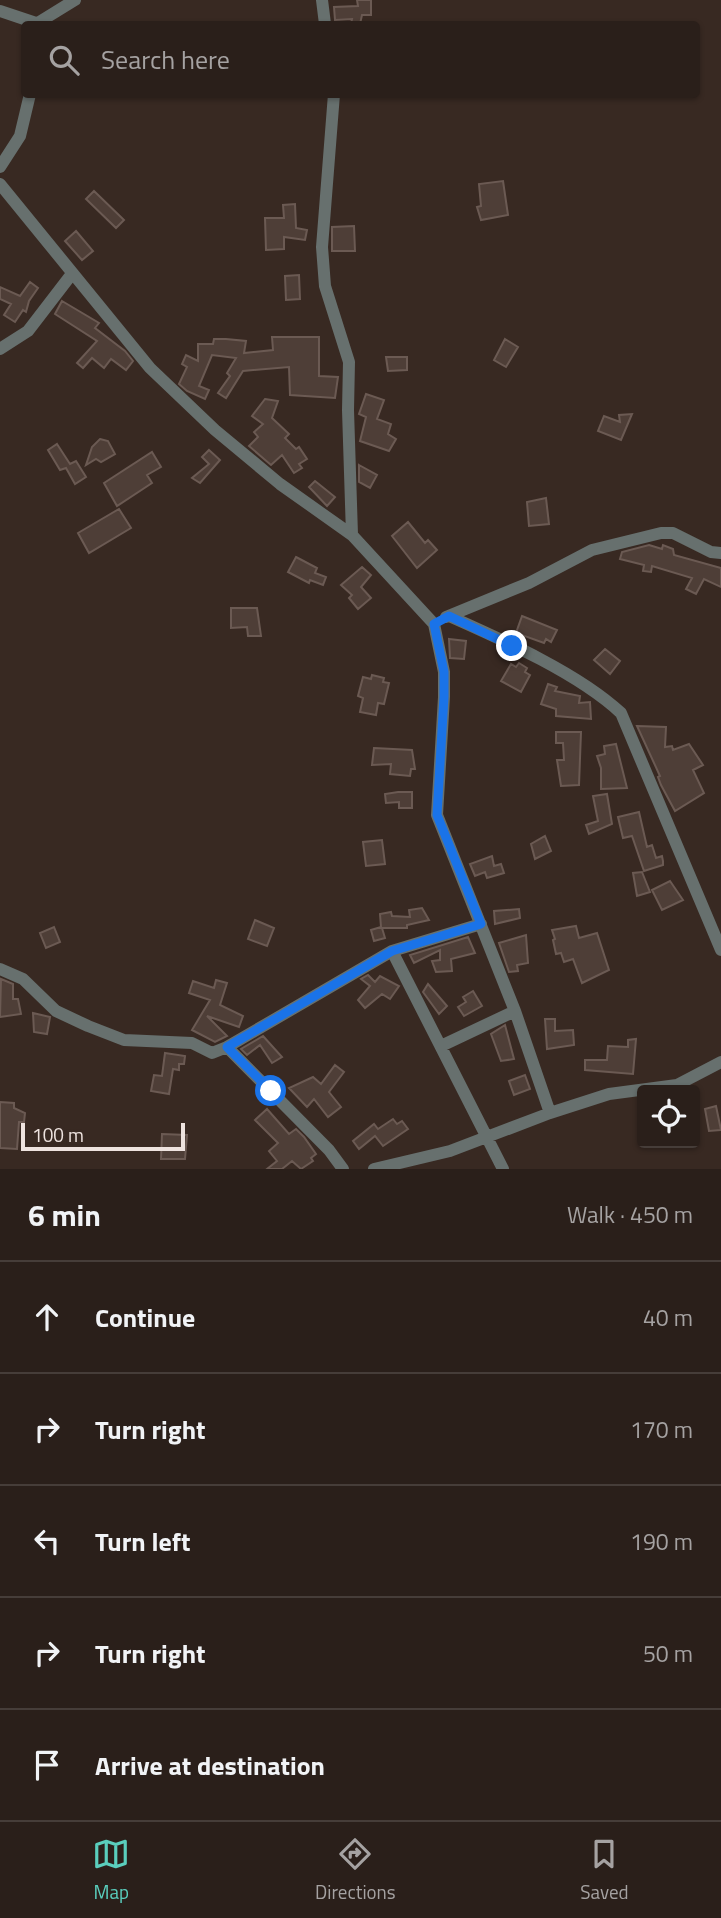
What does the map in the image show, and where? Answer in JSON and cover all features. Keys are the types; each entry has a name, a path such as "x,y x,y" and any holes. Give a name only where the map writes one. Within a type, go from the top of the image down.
{"street":[{"path":"41,21 75,0"},
{"path":"323,0 325,21"},
{"path":"0,11 28,21"},
{"path":"0,167 20,136 29,98"},
{"path":"334,98 322,247 325,286 349,362 348,435 352,535"},
{"path":"0,184 71,275 150,368 215,430 280,484 352,535 434,624 444,672 437,815 515,1011 550,1113"},
{"path":"0,349 28,331 71,275"},
{"path":"434,624 530,583 592,550 661,533 673,533 711,552 721,553"},
{"path":"449,616 526,653 605,699 621,713 721,950"},
{"path":"0,969 23,979 56,1011 124,1040 192,1043 212,1053 227,1047 392,951 481,924"},
{"path":"392,951 503,1169"},
{"path":"441,1046 515,1011"},
{"path":"227,1047 329,1150 343,1169"},
{"path":"374,1169 488,1138 550,1113 609,1094 677,1085 721,1062"}],"building":[{"path":"357,0 371,0 371,15 362,15 361,21 335,20 334,7 358,6"},
{"path":"503,181 508,215 481,220 477,207 481,206 479,184"},
{"path":"94,191 124,220 116,228 86,199"},
{"path":"295,204 296,228 307,230 305,240 284,237 284,249 266,250 265,218 284,218 283,205"},
{"path":"354,226 355,251 332,251 332,227"},
{"path":"76,231 93,251 82,260 65,241"},
{"path":"299,275 300,299 286,300 285,276"},
{"path":"30,282 38,288 29,301 26,312 23,310 15,322 4,315 11,304 0,299 0,287 20,296"},
{"path":"62,301 99,323 95,328 125,351 133,361 126,370 111,359 104,368 92,358 83,368 77,363 97,341 55,314"},
{"path":"272,337 319,337 319,376 338,377 335,398 290,395 289,367 243,371 226,398 218,393 230,376 227,373 236,358 212,355 199,386 209,390 205,399 179,384 187,367 182,364 186,355 198,361 198,344 213,344 214,339 246,341 244,353 273,350"},
{"path":"505,339 518,347 506,367 494,360"},
{"path":"386,357 407,357 407,370 388,371"},
{"path":"366,394 384,400 377,419 391,424 388,434 396,439 389,451 360,441 366,417 359,414"},
{"path":"265,399 278,401 272,418 289,434 285,438 296,449 299,447 307,459 299,464 302,468 294,473 282,455 271,465 249,446 258,437 254,432 263,424 252,416"},
{"path":"632,414 621,440 598,431 604,416 620,422 619,415"},
{"path":"100,439 108,441 115,454 101,462 96,459 86,465 92,447"},
{"path":"57,444 70,464 76,461 86,477 75,484 66,468 60,470 48,450"},
{"path":"209,450 220,460 200,483 192,478 209,464 202,457"},
{"path":"152,452 161,467 147,475 152,483 117,506 104,483"},
{"path":"359,465 377,475 370,488 359,482"},
{"path":"315,481 335,497 327,506 309,487"},
{"path":"546,498 549,524 529,526 527,502"},
{"path":"119,509 131,528 89,553 78,533"},
{"path":"408,522 425,543 428,540 437,550 417,568 392,536"},
{"path":"649,545 662,549 663,545 673,549 674,555 721,568 721,587 704,579 696,594 686,589 692,578 652,566 651,572 643,571 644,565 620,559 622,552"},
{"path":"296,557 317,568 315,573 326,577 323,585 310,580 309,583 288,572"},
{"path":"362,567 371,575 361,587 371,598 358,609 349,598 352,595 341,585"},
{"path":"231,608 257,608 261,636 248,636 247,627 231,628"},
{"path":"522,616 557,630 551,642 546,639 544,643 516,633"},
{"path":"449,639 466,641 464,659 450,658"},
{"path":"605,649 620,661 610,674 594,660"},
{"path":"519,663 527,668 525,672 530,675 521,692 501,681 511,664 516,667"},
{"path":"372,675 384,678 383,682 389,683 384,704 378,703 376,715 360,712 363,698 358,696 363,677 371,679"},
{"path":"548,684 557,687 555,691 580,696 579,703 590,702 591,719 556,716 556,709 541,704"},
{"path":"637,726 666,727 665,747 672,746 673,750 689,744 703,765 693,770 704,793 675,811 661,785 660,776"},
{"path":"556,732 581,732 579,785 561,786 557,760 564,760 563,743 556,743"},
{"path":"616,744 627,788 601,789 601,768 597,756 605,754 604,746"},
{"path":"374,748 412,750 415,769 411,769 410,776 390,774 391,764 372,765"},
{"path":"412,792 412,808 399,808 399,802 386,803 385,794"},
{"path":"607,794 612,824 589,834 586,825 598,821 593,796"},
{"path":"639,812 647,847 652,845 656,858 662,856 663,861 663,865 644,871 632,836 623,838 618,817"},
{"path":"545,836 551,851 535,859 531,844"},
{"path":"382,840 385,864 366,866 363,842"},
{"path":"492,856 494,866 501,864 504,873 487,878 485,872 475,876 470,864"},
{"path":"642,872 650,892 637,896 633,873"},
{"path":"670,881 683,900 662,910 652,890"},
{"path":"422,908 429,920 407,925 407,928 382,928 385,938 374,941 371,930 381,927 380,914 391,912 392,916 410,917 409,910"},
{"path":"519,909 520,918 495,924 494,911"},
{"path":"255,920 274,928 267,946 248,939"},
{"path":"576,926 579,938 597,933 609,970 582,983 573,959 564,962 561,953 556,954 553,940 552,930"},
{"path":"54,927 60,942 46,948 40,933"},
{"path":"526,935 528,963 517,965 518,971 509,972 499,943"},
{"path":"468,937 475,953 451,959 452,971 436,972 432,961 440,960 440,950 414,963 410,955"},
{"path":"368,975 375,982 380,976 399,986 390,999 382,994 365,1008 358,1000 370,986 361,979"},
{"path":"1,979 13,984 13,999 18,999 21,1014 0,1017"},
{"path":"216,980 227,983 220,1005 243,1016 239,1027 207,1016 227,1036 215,1042 192,1030 210,1000 189,993 193,981 214,988"},
{"path":"428,984 447,1006 439,1014 423,992"},
{"path":"473,991 482,1006 464,1016 458,1007 466,1002 463,997"},
{"path":"33,1013 50,1017 47,1034 34,1032"},
{"path":"545,1019 555,1019 555,1031 573,1030 574,1045 547,1049"},
{"path":"505,1025 514,1059 501,1061 491,1034"},
{"path":"263,1036 282,1057 272,1063 260,1045 247,1055 241,1049"},
{"path":"636,1039 633,1074 585,1070 585,1060 607,1060 608,1046 628,1047 628,1040"},
{"path":"165,1053 185,1056 184,1064 179,1064 179,1070 173,1069 169,1094 151,1091 154,1075 162,1076"},
{"path":"335,1065 344,1072 329,1092 341,1107 328,1117 314,1099 307,1107 289,1088 313,1077 321,1084"},
{"path":"525,1075 530,1089 514,1095 509,1081"},
{"path":"0,1102 14,1103 14,1108 25,1113 24,1122 19,1122 17,1149 0,1148"},
{"path":"716,1106 721,1130 709,1131 705,1109"},
{"path":"267,1109 289,1134 296,1129 304,1137 316,1154 311,1158 313,1161 301,1169 292,1161 282,1169 267,1169 277,1161 269,1151 278,1143 255,1120"},
{"path":"393,1119 397,1124 402,1121 408,1129 383,1146 375,1136 359,1149 353,1141 374,1124 378,1129"},
{"path":"162,1134 187,1135 185,1159 161,1159"}],"route":[{"path":"271,1091 227,1047 392,951 481,924 447,846 437,815 444,672 434,624 449,616 512,646"}]}
